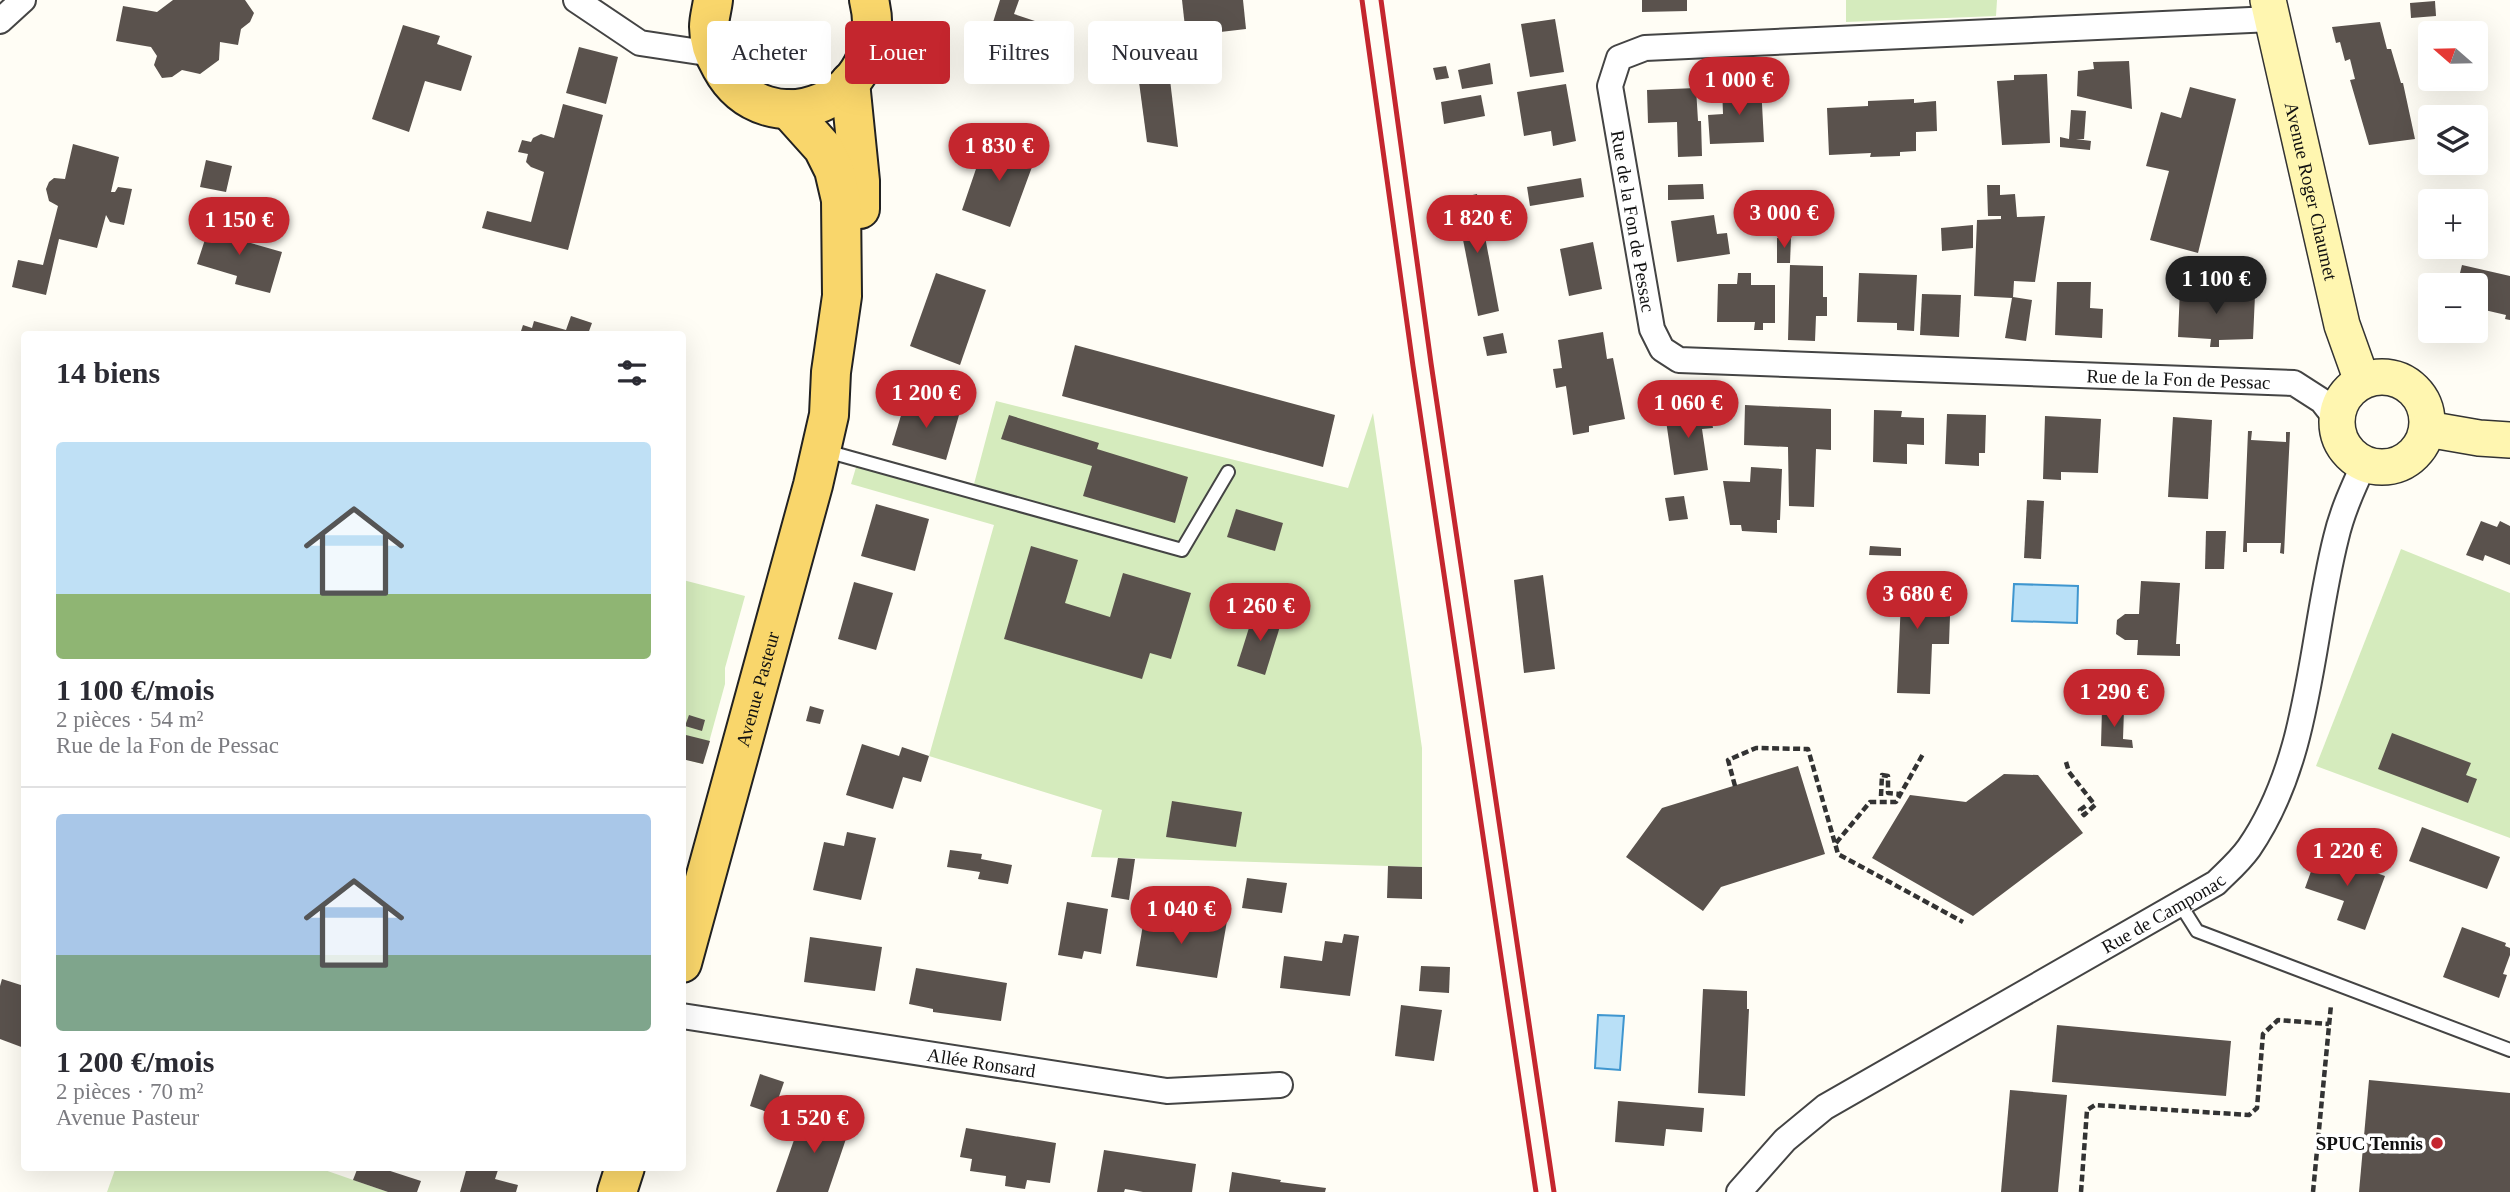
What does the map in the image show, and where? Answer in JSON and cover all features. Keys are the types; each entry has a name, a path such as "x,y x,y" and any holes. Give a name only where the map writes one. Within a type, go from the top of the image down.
{"main road":[{"path":"710,21 713,0"},
{"path":"869,0 874,21"},
{"path":"733,84 747,96 766,105 788,109 816,105 841,93 848,84"},
{"name":"Avenue Pasteur","path":"686,948 826,433 849,378 859,298 860,181 850,84"},
{"name":"Avenue Pasteur","path":"788,109 823,148 834,170 841,200 842,296 831,372 826,433"},
{"path":"617,1192 624,1171"}],"street":[{"path":"0,21 23,0"},
{"path":"576,0 640,43 707,53"},
{"name":"Avenue Roger Chaumet","path":"2270,10 2342,325 2362,382"},
{"name":"Rue de la Fon de Pessac","path":"2270,10 1645,48 1619,58 1610,86 1652,329 1662,349 1679,360 2294,383 2322,401 2337,420"},
{"path":"2375,377 2389,377 2409,386 2423,401 2427,414 2427,429 2423,442 2404,462 2391,467 2364,464 2343,446 2337,420 2344,397 2362,382 2375,377"},
{"path":"2427,429 2510,440"},
{"name":"Rue de Camponac","path":"1739,1192 1785,1140 1825,1107 2216,883 2236,865 2250,847 2278,791 2303,711 2336,537 2346,505 2364,464"},
{"name":"Allée Ronsard","path":"686,1017 1167,1091 1280,1085"}],"lane":[{"path":"826,433 1182,550 1228,472"},
{"path":"2180,904 2197,931 2510,1050"}],"path":[{"path":"1735,786 1728,760 1756,748 1808,749 1838,854 1963,922"},
{"path":"1835,844 1870,802 1896,802 1923,754"},
{"path":"2067,762 2069,772 2095,805 2084,815 2080,810 2088,804"},
{"path":"1881,796 1882,775 1888,776 1888,793 1900,794"},
{"path":"2312,1192 2333,981"},
{"path":"2081,1192 2087,1110 2095,1105 2249,1115 2257,1108 2263,1034 2278,1020 2329,1024"}],"green space":[{"path":"1846,0 1997,0 1996,16 1846,22"},
{"path":"996,401 1348,488 1373,413 1422,748 1422,867 1091,857 1102,810 929,756 994,525 851,484 860,454 974,484"},
{"path":"2401,549 2510,593 2510,838 2316,766"},
{"path":"686,581 745,596 703,764 686,760"},
{"path":"115,1171 328,1171 388,1192 107,1192"}],"water":[{"path":"2014,584 2078,586 2077,623 2012,621"},
{"path":"1598,1015 1624,1016 1620,1070 1595,1068"}],"building":[{"path":"173,0 245,0 254,13 250,22 241,29 238,45 220,42 219,60 200,74 182,70 172,77 162,78 154,65 157,56 151,47 116,41 123,6 157,12"},
{"path":"1000,0 1019,0 1014,14 1035,21 993,21"},
{"path":"1182,0 1243,0 1246,29 1222,32 1222,21 1184,21"},
{"path":"1642,0 1687,0 1687,11 1642,12"},
{"path":"2435,1 2436,16 2411,18 2410,3"},
{"path":"1555,19 1564,72 1530,77 1521,24"},
{"path":"2380,22 2387,49 2391,49 2403,83 2415,139 2369,145 2350,80 2355,79 2350,59 2345,61 2340,42 2336,43 2332,27"},
{"path":"403,25 440,36 437,44 472,56 461,91 425,81 409,132 372,119"},
{"path":"579,47 618,57 606,104 566,93"},
{"path":"2129,61 2132,109 2077,96 2078,71 2094,69 2093,62"},
{"path":"1490,63 1493,84 1462,89 1458,70"},
{"path":"1446,66 1449,78 1436,80 1433,68"},
{"path":"2047,74 2050,143 2002,145 1997,81 2014,80 2014,75"},
{"path":"1139,84 1170,84 1178,147 1147,142"},
{"path":"1566,84 1576,141 1553,146 1551,131 1524,136 1517,92"},
{"path":"1761,85 1764,142 1710,144 1708,115 1723,114 1722,86"},
{"path":"2190,87 2236,99 2198,253 2150,240 2169,171 2146,166 2161,112 2181,118"},
{"path":"1696,88 1702,156 1678,157 1677,122 1648,123 1647,90"},
{"path":"1481,95 1485,116 1444,124 1441,102"},
{"path":"1914,99 1914,103 1936,101 1937,131 1916,132 1916,151 1900,152 1900,156 1870,157 1871,153 1829,155 1827,108 1868,106 1868,101"},
{"path":"563,104 603,115 568,250 482,228 487,211 531,222 544,172 526,162 528,154 518,152 522,140 531,142 541,134 554,138"},
{"path":"2071,110 2086,111 2084,139 2076,139 2091,141 2090,150 2060,147 2060,137 2069,139"},
{"path":"990,140 1036,156 1010,227 962,210 978,163 981,164"},
{"path":"73,144 119,157 111,192 115,192 118,187 132,189 124,225 110,222 106,215 97,248 59,239 46,295 12,287 18,260 43,265 58,206 49,201 46,189 54,178 65,179"},
{"path":"206,160 232,166 226,192 200,187"},
{"path":"1581,178 1584,197 1530,206 1527,187"},
{"path":"1703,184 1704,199 1668,200 1668,185"},
{"path":"1987,185 2000,185 2000,195 2015,194 2017,217 2045,216 2035,282 2014,281 2013,297 2032,300 2026,341 2005,338 2012,298 1974,296 1977,220 2001,219 2001,216 1988,216"},
{"path":"1477,194 1499,311 1478,316 1455,199"},
{"path":"213,215 235,222 230,237 282,252 270,293 235,284 237,276 197,264"},
{"path":"1714,215 1717,234 1727,233 1730,254 1677,262 1671,221"},
{"path":"1973,225 1973,248 1942,251 1941,228"},
{"path":"1777,238 1791,238 1790,263 1777,263"},
{"path":"1593,242 1602,289 1569,296 1560,249"},
{"path":"1790,265 1823,266 1823,297 1827,297 1827,316 1816,316 1815,341 1788,340"},
{"path":"2462,265 2510,276 2510,320 2505,319 2506,315 2488,311 2488,273 2460,273"},
{"path":"936,273 986,290 960,365 910,346"},
{"path":"1738,273 1751,273 1751,285 1775,285 1775,323 1763,323 1763,330 1754,330 1755,322 1717,322 1718,284 1737,284"},
{"path":"1859,273 1917,275 1914,331 1897,330 1897,323 1857,322"},
{"path":"2057,282 2091,282 2090,308 2103,309 2102,338 2055,335"},
{"path":"2180,288 2255,295 2253,339 2219,340 2219,347 2210,347 2211,339 2178,337"},
{"path":"1922,294 1961,295 1959,337 1920,335"},
{"path":"571,316 592,323 589,331 521,331 523,325 532,328 534,321 566,330"},
{"path":"1603,332 1607,359 1613,358 1625,419 1589,426 1589,432 1573,435 1566,386 1556,388 1553,369 1562,368 1558,340"},
{"path":"1503,333 1507,353 1487,356 1483,337"},
{"path":"1075,345 1335,415 1323,467 1062,396"},
{"path":"906,399 959,415 946,460 892,445"},
{"path":"1745,405 1831,409 1831,450 1816,449 1814,507 1789,506 1788,447 1744,445"},
{"path":"1699,409 1699,412 1710,410 1713,428 1702,429 1708,470 1674,475 1665,414"},
{"path":"1874,410 1902,411 1901,417 1924,418 1924,445 1907,444 1907,464 1873,462"},
{"path":"1947,414 1986,415 1985,453 1979,453 1979,466 1945,464"},
{"path":"1009,415 1099,443 1097,449 1188,477 1175,523 1083,496 1092,466 1001,439"},
{"path":"2045,416 2101,419 2098,473 2061,472 2061,480 2043,479"},
{"path":"2173,417 2212,420 2208,499 2168,497"},
{"path":"2248,431 2252,431 2251,440 2286,442 2286,432 2290,432 2284,554 2280,553 2281,543 2247,543 2247,552 2243,552"},
{"path":"1751,467 1782,469 1777,533 1742,531 1741,525 1730,525 1723,481 1750,482"},
{"path":"1684,496 1688,519 1669,521 1665,498"},
{"path":"2027,500 2044,501 2041,559 2024,558"},
{"path":"876,504 929,519 915,571 861,556"},
{"path":"1236,509 1283,523 1275,551 1227,537"},
{"path":"2481,521 2497,527 2500,521 2510,526 2510,565 2485,555 2483,561 2466,555"},
{"path":"2206,531 2226,531 2224,569 2205,569"},
{"path":"1031,546 1078,560 1065,603 1110,617 1123,573 1191,593 1171,659 1150,653 1142,679 1004,639"},
{"path":"1870,546 1901,548 1901,556 1869,555"},
{"path":"1543,575 1555,669 1524,673 1514,580"},
{"path":"1890,575 1939,577 1938,601 1926,600 1925,615 1950,616 1949,644 1932,644 1930,694 1897,693 1901,600 1889,600"},
{"path":"2141,581 2180,583 2176,644 2180,644 2180,656 2137,655 2138,640 2125,640 2116,634 2117,620 2125,614 2139,614"},
{"path":"854,582 893,593 876,650 838,639"},
{"path":"1254,612 1282,620 1265,675 1237,666"},
{"path":"810,706 824,710 820,724 806,721"},
{"path":"2102,708 2124,709 2123,739 2132,740 2133,748 2101,746"},
{"path":"689,715 705,720 702,731 686,726"},
{"path":"2392,733 2471,763 2466,775 2477,779 2468,803 2378,769"},
{"path":"686,735 710,741 703,764 686,760"},
{"path":"862,744 899,756 902,747 929,756 921,782 903,777 893,809 846,795"},
{"path":"1798,766 1825,854 1721,887 1703,911 1626,857 1662,808"},
{"path":"2004,774 2038,775 2083,833 1973,916 1872,858 1910,795 1966,802"},
{"path":"1172,801 1242,812 1236,847 1166,837"},
{"path":"2422,827 2500,857 2487,889 2409,861"},
{"path":"847,832 876,838 861,900 813,890 824,842 844,846"},
{"path":"950,850 982,854 981,859 1012,865 1008,884 978,879 980,872 947,867"},
{"path":"2318,852 2385,876 2365,930 2337,920 2344,901 2305,888"},
{"path":"1118,858 1135,859 1129,900 1111,897"},
{"path":"1388,866 1422,867 1422,899 1387,898"},
{"path":"1247,878 1287,883 1282,913 1242,908"},
{"path":"1067,902 1108,909 1101,954 1084,951 1082,959 1058,955"},
{"path":"1145,913 1193,920 1192,925 1210,928 1211,919 1227,921 1217,978 1136,966"},
{"path":"2462,927 2506,943 2505,946 2510,948 2503,974 2507,975 2499,998 2443,977"},
{"path":"1344,934 1359,936 1350,996 1280,988 1284,956 1322,961 1325,941 1342,943"},
{"path":"810,937 882,947 875,991 804,982"},
{"path":"1421,966 1450,967 1449,993 1419,991"},
{"path":"916,968 1007,983 1001,1021 933,1012 933,1009 909,1004"},
{"path":"2,979 21,985 21,1047 0,1039"},
{"path":"1703,989 1747,991 1749,1009 1745,1096 1698,1093"},
{"path":"1401,1005 1442,1010 1434,1061 1395,1056"},
{"path":"2057,1025 2231,1041 2226,1096 2052,1082"},
{"path":"760,1074 784,1082 773,1114 750,1106"},
{"name":"SPUC Tennis","path":"2369,1080 2510,1093 2510,1192 2359,1192"},
{"path":"2010,1090 2067,1095 2058,1192 2001,1192"},
{"path":"1618,1101 1704,1108 1702,1132 1666,1129 1664,1146 1615,1142"},
{"path":"804,1111 850,1127 828,1192 776,1192"},
{"path":"966,1128 1056,1143 1050,1183 1027,1180 1025,1189 1005,1186 1006,1176 970,1171 972,1159 960,1157"},
{"path":"1104,1150 1196,1164 1192,1192 1143,1192 1125,1189 1124,1192 1097,1192"},
{"path":"356,1171 390,1171 421,1181 417,1192 388,1192 353,1180"},
{"path":"466,1171 498,1171 495,1179 518,1185 516,1192 460,1192"},
{"path":"1232,1172 1326,1188 1325,1192 1229,1192"}],"railway":[{"path":"1362,0 1413,366 1536,1192"},
{"path":"1381,0 1431,363 1554,1192"}],"place":[{"name":"SPUC Tennis","path":"2437,1143"}]}
